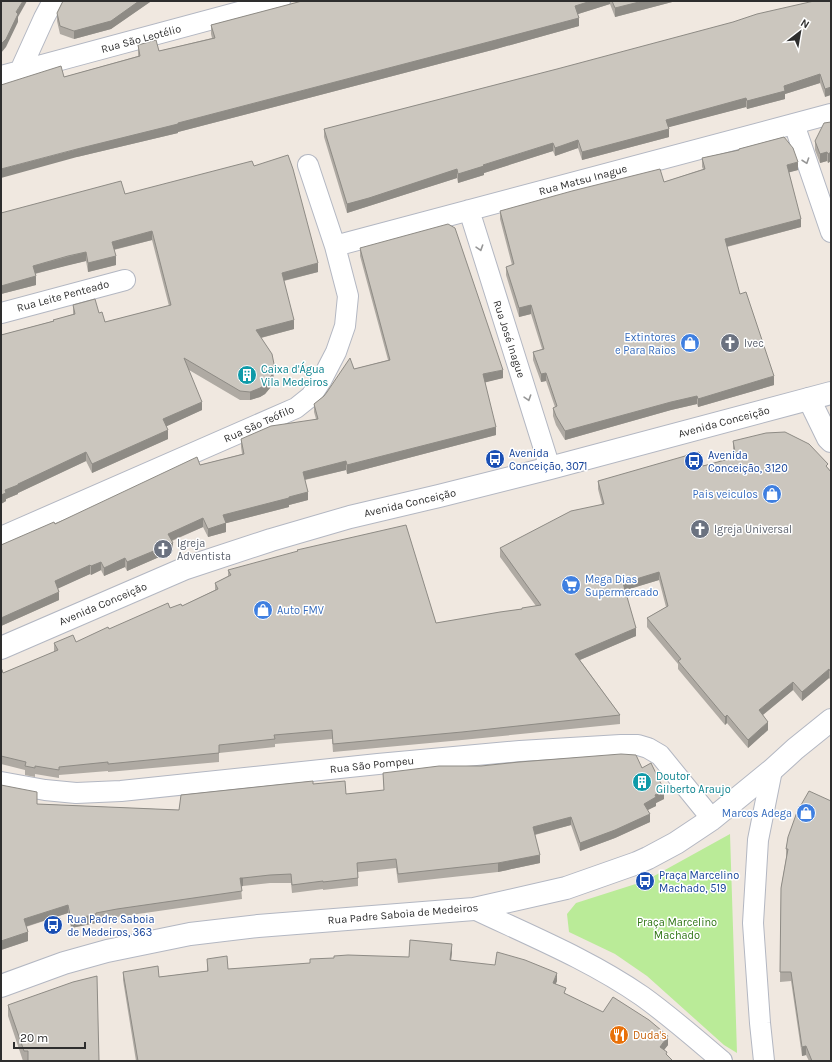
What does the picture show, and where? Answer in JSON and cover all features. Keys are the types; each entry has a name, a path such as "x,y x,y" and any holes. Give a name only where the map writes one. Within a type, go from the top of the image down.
{"street":[{"path":"20,71 53,1"},
{"name":"Rua São Leotélio","path":"1,76 280,1"},
{"name":"Rua Matsu Inague","path":"335,246 831,114"},
{"path":"794,124 831,232"},
{"name":"Rua São Teófilo","path":"1,537 296,408 311,396 336,352 345,326 348,296 335,246 308,165"},
{"name":"Rua José Inague","path":"469,210 550,468"},
{"name":"Rua Leite Penteado","path":"1,313 124,280"},
{"name":"Avenida Conceição","path":"1,648 186,568 250,547 350,517 550,468 831,393"},
{"path":"809,399 828,438 831,441"},
{"name":"Rua Padre Saboia de Medeiros","path":"1,986 64,963 107,951 190,934 258,926 474,909 566,888 648,858 676,843 712,819 831,720"},
{"name":"Rua São Pompeu","path":"1,782 45,790 76,793 121,791 186,783 512,752 638,745 648,748 660,755 712,819"},
{"path":"764,1061 753,923 758,840 772,770"},
{"path":"474,909 575,956 613,977 670,1017 722,1061"}],"green space":[{"name":"Praça Marcelino Machado","path":"730,834 737,1053 724,1045 647,976 615,954 569,932 567,914 576,903 645,881"}],"building":[{"path":"1,1 23,1 16,12 18,14 6,39 1,44"},
{"path":"63,1 139,1 111,21 74,31 60,26 57,13"},
{"path":"302,1 591,1 575,6 579,18 178,124 1,169 1,85 61,66 64,77 140,56 138,45 156,40 159,51 215,38 211,25"},
{"path":"612,1 643,1 615,8"},
{"path":"814,1 831,1 831,87 825,89 820,74 784,86 785,91 747,101 746,98 666,120 669,129 582,152 578,140 555,148 553,143 458,174 457,169 347,204 324,129 557,69 733,22 757,14"},
{"path":"831,122 831,152 828,154 827,152 820,154 815,141 824,123"},
{"path":"784,137 793,148 798,162 787,165 801,219 725,239 740,294 746,292 774,376 698,399 697,396 671,402 565,431 553,408 557,406 546,373 541,374 533,352 544,349 531,305 519,308 506,267 514,264 500,211 660,169 664,182 705,169 702,158 739,150"},
{"path":"288,155 318,263 282,273 294,320 256,330 272,354 274,364 270,379 265,385 250,392 240,391 184,358 202,402 163,419 168,430 92,464 86,452 5,490 6,493 1,495 1,335 75,314 73,305 95,299 99,313 102,312 105,322 171,305 152,231 112,242 116,256 88,263 86,252 68,256 33,266 36,276 1,286 1,213 121,181 125,194 252,161 254,166"},
{"path":"448,224 455,228 503,370 483,374 496,427 347,465 346,461 303,472 308,492 223,515 226,523 208,529 203,518 168,534 173,543 127,562 125,558 104,568 101,562 91,566 90,565 55,581 59,592 1,618 1,545 54,522 55,524 197,457 200,465 244,454 241,439 271,426 318,419 314,404 324,396 350,358 354,369 390,360 360,248"},
{"path":"785,432 809,444 828,464 826,466 831,472 831,670 830,671 829,669 802,692 793,682 759,710 768,722 748,740 727,715 725,717 678,661 681,659 647,618 668,606 659,572 623,583 636,628 575,654 620,715 333,744 332,730 274,735 275,739 219,745 219,753 108,764 108,762 59,767 59,770 25,766 26,762 1,756 1,667 3,673 58,650 54,643 73,635 76,642 108,627 109,629 168,603 170,608 181,604 182,606 218,589 215,583 231,575 228,570 298,551 297,550 406,525 436,623 541,605 500,548 571,511 604,504 598,481 699,452 703,466 736,457 733,441 766,433"},
{"path":"621,754 636,755 642,768 651,763 664,790 644,804 650,814 615,830 580,843 571,817 533,827 540,855 498,863 398,874 396,859 357,863 358,878 292,885 291,874 240,878 242,891 117,909 71,920 68,905 24,919 28,932 1,941 1,785 37,792 37,804 179,810 181,795 313,781 313,784 345,781 346,794 384,790 383,773 439,766 481,766"},
{"path":"809,791 831,801 831,1061 812,1061 806,1046 802,1047 791,972 780,972 781,888 788,849 786,849 788,837 797,812"},
{"path":"410,940 452,944 450,960 495,965 497,952 525,960 557,973 553,983 566,988 564,993 603,1012 613,997 649,1020 668,1036 660,1047 667,1052 666,1054 673,1061 138,1061 123,972 158,966 159,977 208,971 207,959 227,956 228,969 310,963 310,959 334,958 334,956 348,955 409,957"},
{"path":"97,976 99,1061 28,1061 28,1051 24,1051 8,1005 73,982"}],"place":[{"name":"Extintores e Para Raios","path":"690,343"},
{"name":"Ivec","path":"730,343"},
{"name":"Caixa d'Água Vila Medeiros","path":"247,375"},
{"name":"Avenida Conceição, 3071","path":"495,459"},
{"name":"Avenida Conceição, 3120","path":"694,461"},
{"name":"Pais veiculos","path":"772,494"},
{"name":"Igreja Universal","path":"700,529"},
{"name":"Igreja Adventista","path":"163,549"},
{"name":"Mega Dias Supermercado","path":"571,585"},
{"name":"Auto FMV","path":"263,610"},
{"name":"Doutor Gilberto Araujo","path":"642,782"},
{"name":"Marcos Adega","path":"806,813"},
{"name":"Praça Marcelino Machado, 519","path":"645,881"},
{"name":"Rua Padre Saboia de Medeiros, 363","path":"53,925"},
{"name":"Duda's","path":"619,1035"}]}
